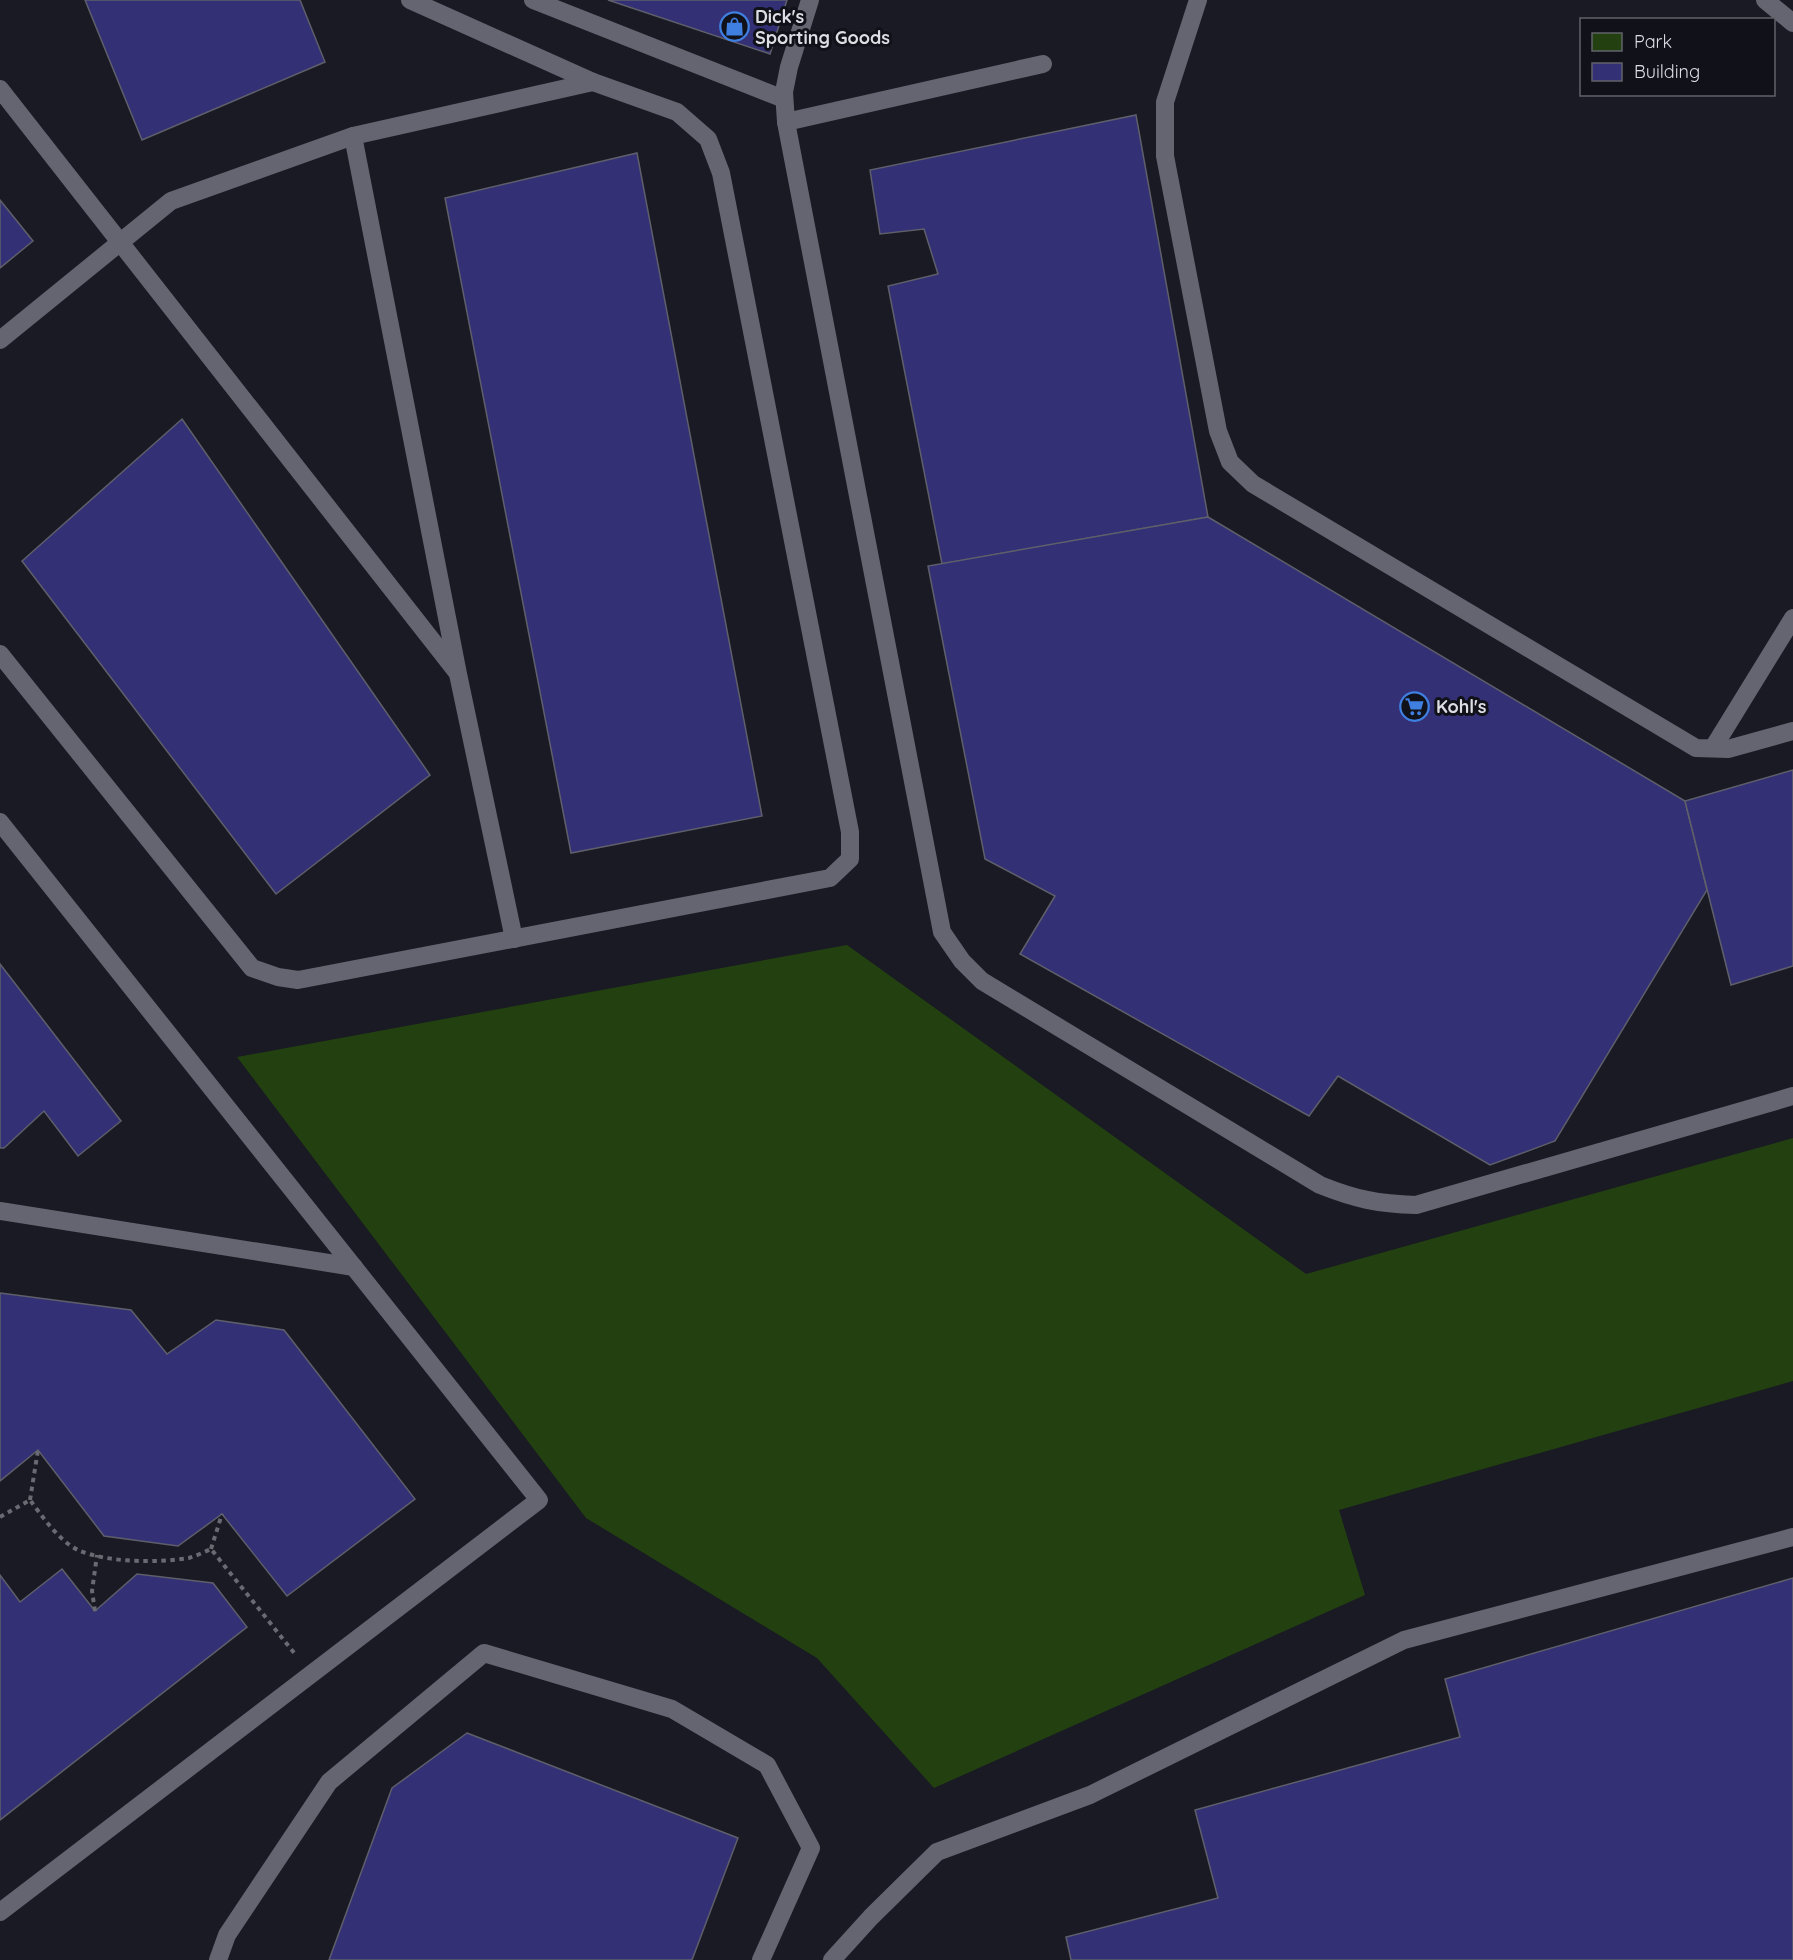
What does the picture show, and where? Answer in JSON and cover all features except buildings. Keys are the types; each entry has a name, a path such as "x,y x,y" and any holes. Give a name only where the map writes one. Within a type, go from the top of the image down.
{"lane":[{"path":"0,654 252,968 278,977 298,980 830,878 850,860 850,832 722,173 708,139 677,112 593,82 410,0"},
{"path":"533,0 784,99"},
{"path":"810,0 789,67 784,92 786,122 942,932 962,960 982,981 1320,1185 1351,1198 1387,1204 1416,1205 1793,1096"},
{"path":"1197,0 1165,102 1165,156 1218,431 1230,462 1253,484 1696,748 1728,749 1793,731"},
{"path":"1765,0 1793,23"},
{"path":"786,122 1043,64"},
{"path":"0,340 171,201 353,135 593,82"},
{"path":"0,89 459,674"},
{"path":"353,135 459,674 514,939"},
{"path":"1713,748 1793,618"},
{"path":"0,822 539,1500 0,1912"},
{"path":"0,1211 354,1268"},
{"path":"832,1960 871,1917 937,1852 1090,1795 1404,1640 1793,1537"},
{"path":"219,1960 227,1935 329,1782 484,1653 672,1709 767,1764 811,1848 761,1960"}],"path":[{"path":"38,1450 30,1500 47,1524 77,1549 97,1555 141,1561 190,1557 211,1550"},
{"path":"0,1517 30,1500"},
{"path":"211,1550 222,1514"},
{"path":"211,1550 311,1674"},
{"path":"95,1611 92,1591 97,1555"}],"green space":[{"path":"847,945 1306,1274 1793,1138 1793,1381 1339,1510 1365,1595 934,1788 817,1658 586,1518 237,1057"}],"place":[{"name":"Dick's Sporting Goods","path":"734,27"},
{"name":"Kohl's","path":"1415,707"}]}
